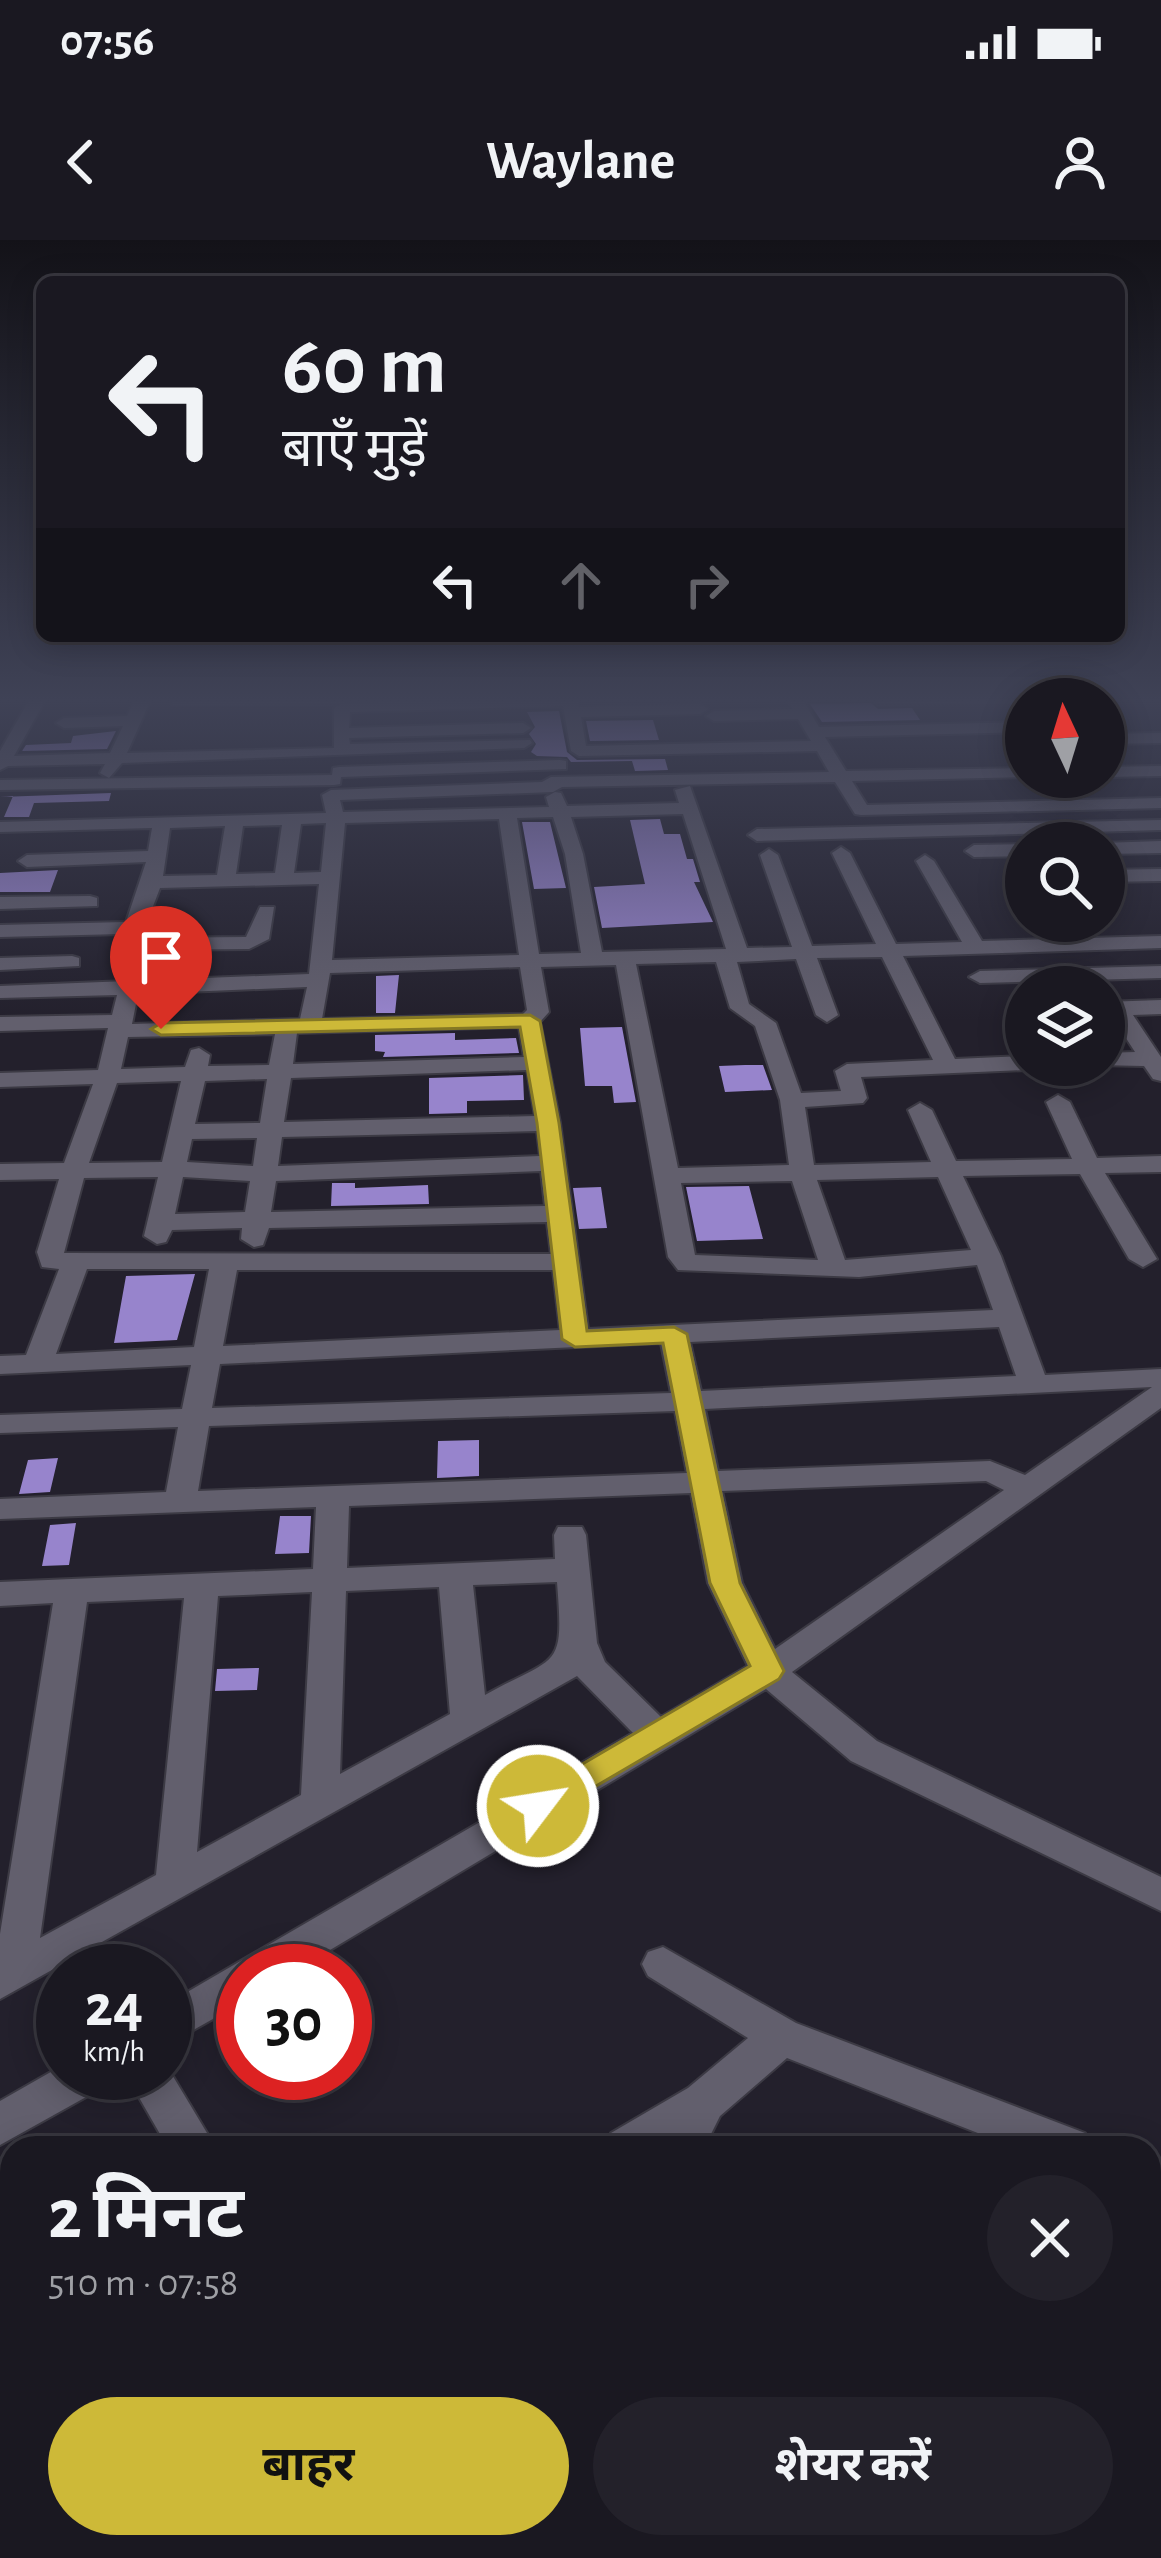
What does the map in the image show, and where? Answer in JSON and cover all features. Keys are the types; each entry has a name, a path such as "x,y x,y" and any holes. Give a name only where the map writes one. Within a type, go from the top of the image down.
{"street":[{"path":"92,859 103,825 117,805"},
{"path":"284,879 292,820 302,805"},
{"path":"180,1501 207,1355 237,1258 260,1220 284,1071 320,974 335,805"},
{"path":"483,805 507,814 690,808 732,956 736,998 741,1008 765,1023 792,1100 803,1175 834,1268"},
{"path":"558,805 574,854 593,960"},
{"path":"857,805 861,811 1080,805"},
{"path":"0,1024 203,1028 530,1021 538,1012 507,814"},
{"path":"0,827 292,820"},
{"path":"226,880 235,821"},
{"path":"162,823 159,856 130,939 136,944 259,939 266,911"},
{"path":"757,835 1161,825"},
{"path":"0,884 18,883 43,826"},
{"path":"1125,848 1161,847"},
{"path":"1129,848 1158,879"},
{"path":"974,851 1005,850"},
{"path":"841,853 947,1066"},
{"path":"769,855 827,1015"},
{"path":"27,861 159,856"},
{"path":"925,862 974,947"},
{"path":"1125,877 1158,879"},
{"path":"152,881 330,878"},
{"path":"0,904 90,902"},
{"path":"185,944 192,914"},
{"path":"0,931 134,928"},
{"path":"0,992 532,961 1161,942"},
{"path":"625,959 682,1257 688,1264 834,1268 987,1256"},
{"path":"0,964 72,962"},
{"path":"980,976 1161,972"},
{"path":"149,1258 184,1132 208,982"},
{"path":"129,988 111,1068 74,1169 50,1252 52,1261 564,1262"},
{"path":"1125,1008 1161,1007"},
{"path":"530,1021 575,1339"},
{"path":"1125,1027 1156,1067"},
{"path":"1125,1063 1156,1067"},
{"path":"1,1078 111,1068 196,1074 538,1064"},
{"path":"792,1100 854,1098 847,1071 1005,1064"},
{"path":"1058,1102 1088,1166 1142,1259"},
{"path":"920,1110 987,1256 1034,1384"},
{"path":"184,1132 548,1123"},
{"path":"0,1172 172,1169 267,1174 553,1162"},
{"path":"666,1176 1161,1164"},
{"path":"161,1222 557,1214"},
{"path":"38,1363 76,1261"},
{"path":"0,1365 1012,1318"},
{"path":"674,1334 725,1583 768,1671 864,1751 1161,1895"},
{"path":"0,1424 688,1401 1161,1378"},
{"path":"306,1944 768,1671 1161,1394"},
{"path":"0,1509 990,1471 1027,1488"},
{"path":"320,1801 333,1496"},
{"path":"0,1594 455,1574 571,1552 579,1643 591,1669 658,1736"},
{"path":"455,1574 469,1720"},
{"path":"175,1880 202,1586"},
{"path":"8,1976 72,1591"},
{"path":"8,1976 570,1664 579,1643"},
{"path":"663,1964 781,2036 1038,2136"},
{"path":"647,2136 704,2102 781,2036"},
{"path":"0,2125 42,2100"},
{"path":"164,2100 186,2136"},
{"path":"687,2136 704,2102"}],"building":[{"path":"9,805 33,805 29,817 4,817"},
{"path":"660,819 664,834 680,834 687,859 693,859 700,882 694,882 713,922 602,928 594,887 645,884 630,820"},
{"path":"522,822 550,822 566,888 534,889"},
{"path":"58,870 50,892 0,892 0,873"},
{"path":"399,975 395,1013 376,1013 376,976"},
{"path":"622,1027 636,1102 614,1103 612,1086 585,1086 580,1028"},
{"path":"455,1033 455,1040 516,1038 519,1053 383,1057 385,1052 375,1051 375,1035"},
{"path":"763,1065 772,1090 725,1092 719,1066"},
{"path":"523,1075 524,1100 467,1101 467,1113 429,1114 429,1078"},
{"path":"332,1183 355,1183 355,1188 428,1185 429,1204 331,1206"},
{"path":"749,1186 763,1239 697,1241 686,1187"},
{"path":"601,1187 607,1228 579,1229 573,1188"},
{"path":"195,1274 177,1340 114,1343 126,1276"},
{"path":"479,1440 479,1476 437,1478 438,1441"},
{"path":"58,1458 50,1492 19,1494 28,1460"},
{"path":"280,1516 311,1516 309,1553 275,1554"},
{"path":"76,1523 69,1565 42,1566 50,1525"},
{"path":"259,1668 257,1690 215,1691 217,1669"}],"route":[{"path":"161,1029 530,1021 575,1339 674,1334 725,1583 768,1671 538,1806"}]}
